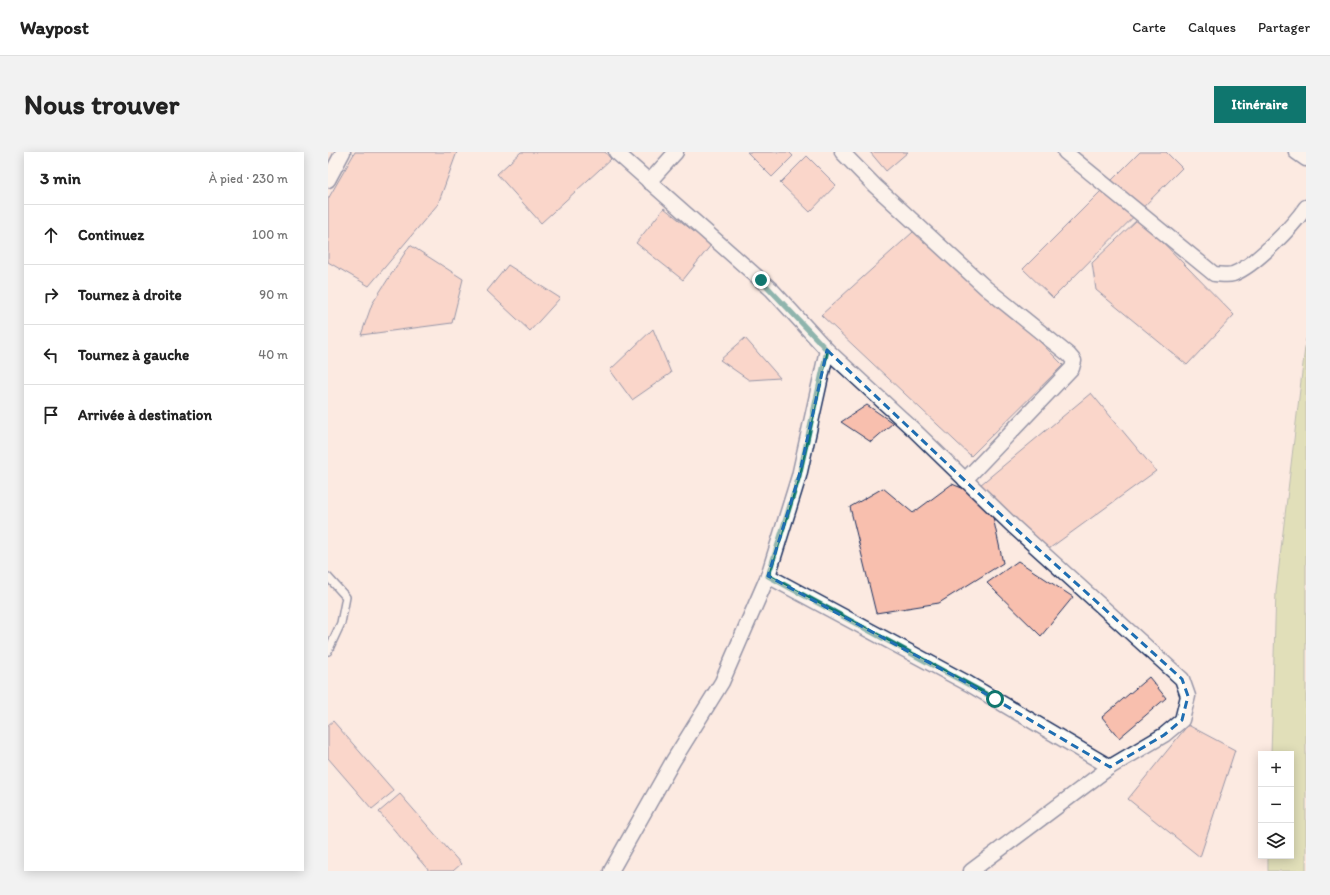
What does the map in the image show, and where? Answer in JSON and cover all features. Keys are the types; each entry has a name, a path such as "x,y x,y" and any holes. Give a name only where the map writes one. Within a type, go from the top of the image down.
{"street":[{"path":"328,180 343,152"},
{"path":"616,152 772,290 827,350 914,430 965,480 1182,679 1188,696 1182,720 1164,735 1110,766 971,871"},
{"path":"649,182 676,152"},
{"path":"842,152 875,186 986,288 1069,355 1074,361 1072,368 965,480"},
{"path":"1065,152 1214,274 1230,275 1244,270 1295,223 1306,207"},
{"path":"1296,152 1306,159"},
{"path":"611,871 673,761 722,682 768,576 799,476 827,350"},
{"path":"768,576 969,684 1110,766"}],"lane":[{"path":"328,577 346,597 341,623 328,651"}],"highlighted area":[{"path":"827,350 1014,527 1182,679 1188,696 1182,720 1164,735 1110,767 969,684 768,576 799,476"}],"green space":[{"path":"1306,339 1306,871 1268,871 1268,859 1294,859 1294,751 1271,751 1276,591"}],"building":[{"path":"355,152 457,152 438,204 369,286 328,262 328,199"},
{"path":"521,152 605,152 611,159 541,223 497,174"},
{"path":"747,152 789,152 793,156 772,177"},
{"path":"870,152 908,152 886,171"},
{"path":"1140,152 1166,152 1182,168 1053,298 1023,269"},
{"path":"807,156 836,185 810,212 780,183"},
{"path":"664,208 711,245 683,280 636,243"},
{"path":"1139,218 1234,315 1187,365 1096,290 1092,263"},
{"path":"923,223 1063,365 971,456 821,315"},
{"path":"410,245 463,279 452,323 361,335 372,304"},
{"path":"508,265 560,298 530,331 487,291"},
{"path":"653,329 671,373 632,400 610,370"},
{"path":"745,338 780,378 749,380 720,360"},
{"path":"1091,393 1156,471 1046,551 980,485"},
{"path":"867,405 893,423 871,442 841,422"},
{"path":"952,484 989,499 1003,563 939,603 876,613 850,507 883,488 913,513"},
{"path":"1018,561 1073,597 1041,636 987,583"},
{"path":"1149,677 1166,698 1119,738 1102,717"},
{"path":"333,721 394,791 372,809 328,758 328,725"},
{"path":"1188,725 1235,750 1200,857 1128,799"},
{"path":"400,794 461,864 453,871 429,871 379,812"}],"route":[{"path":"761,280 827,350 799,476 768,576 995,699"}]}
